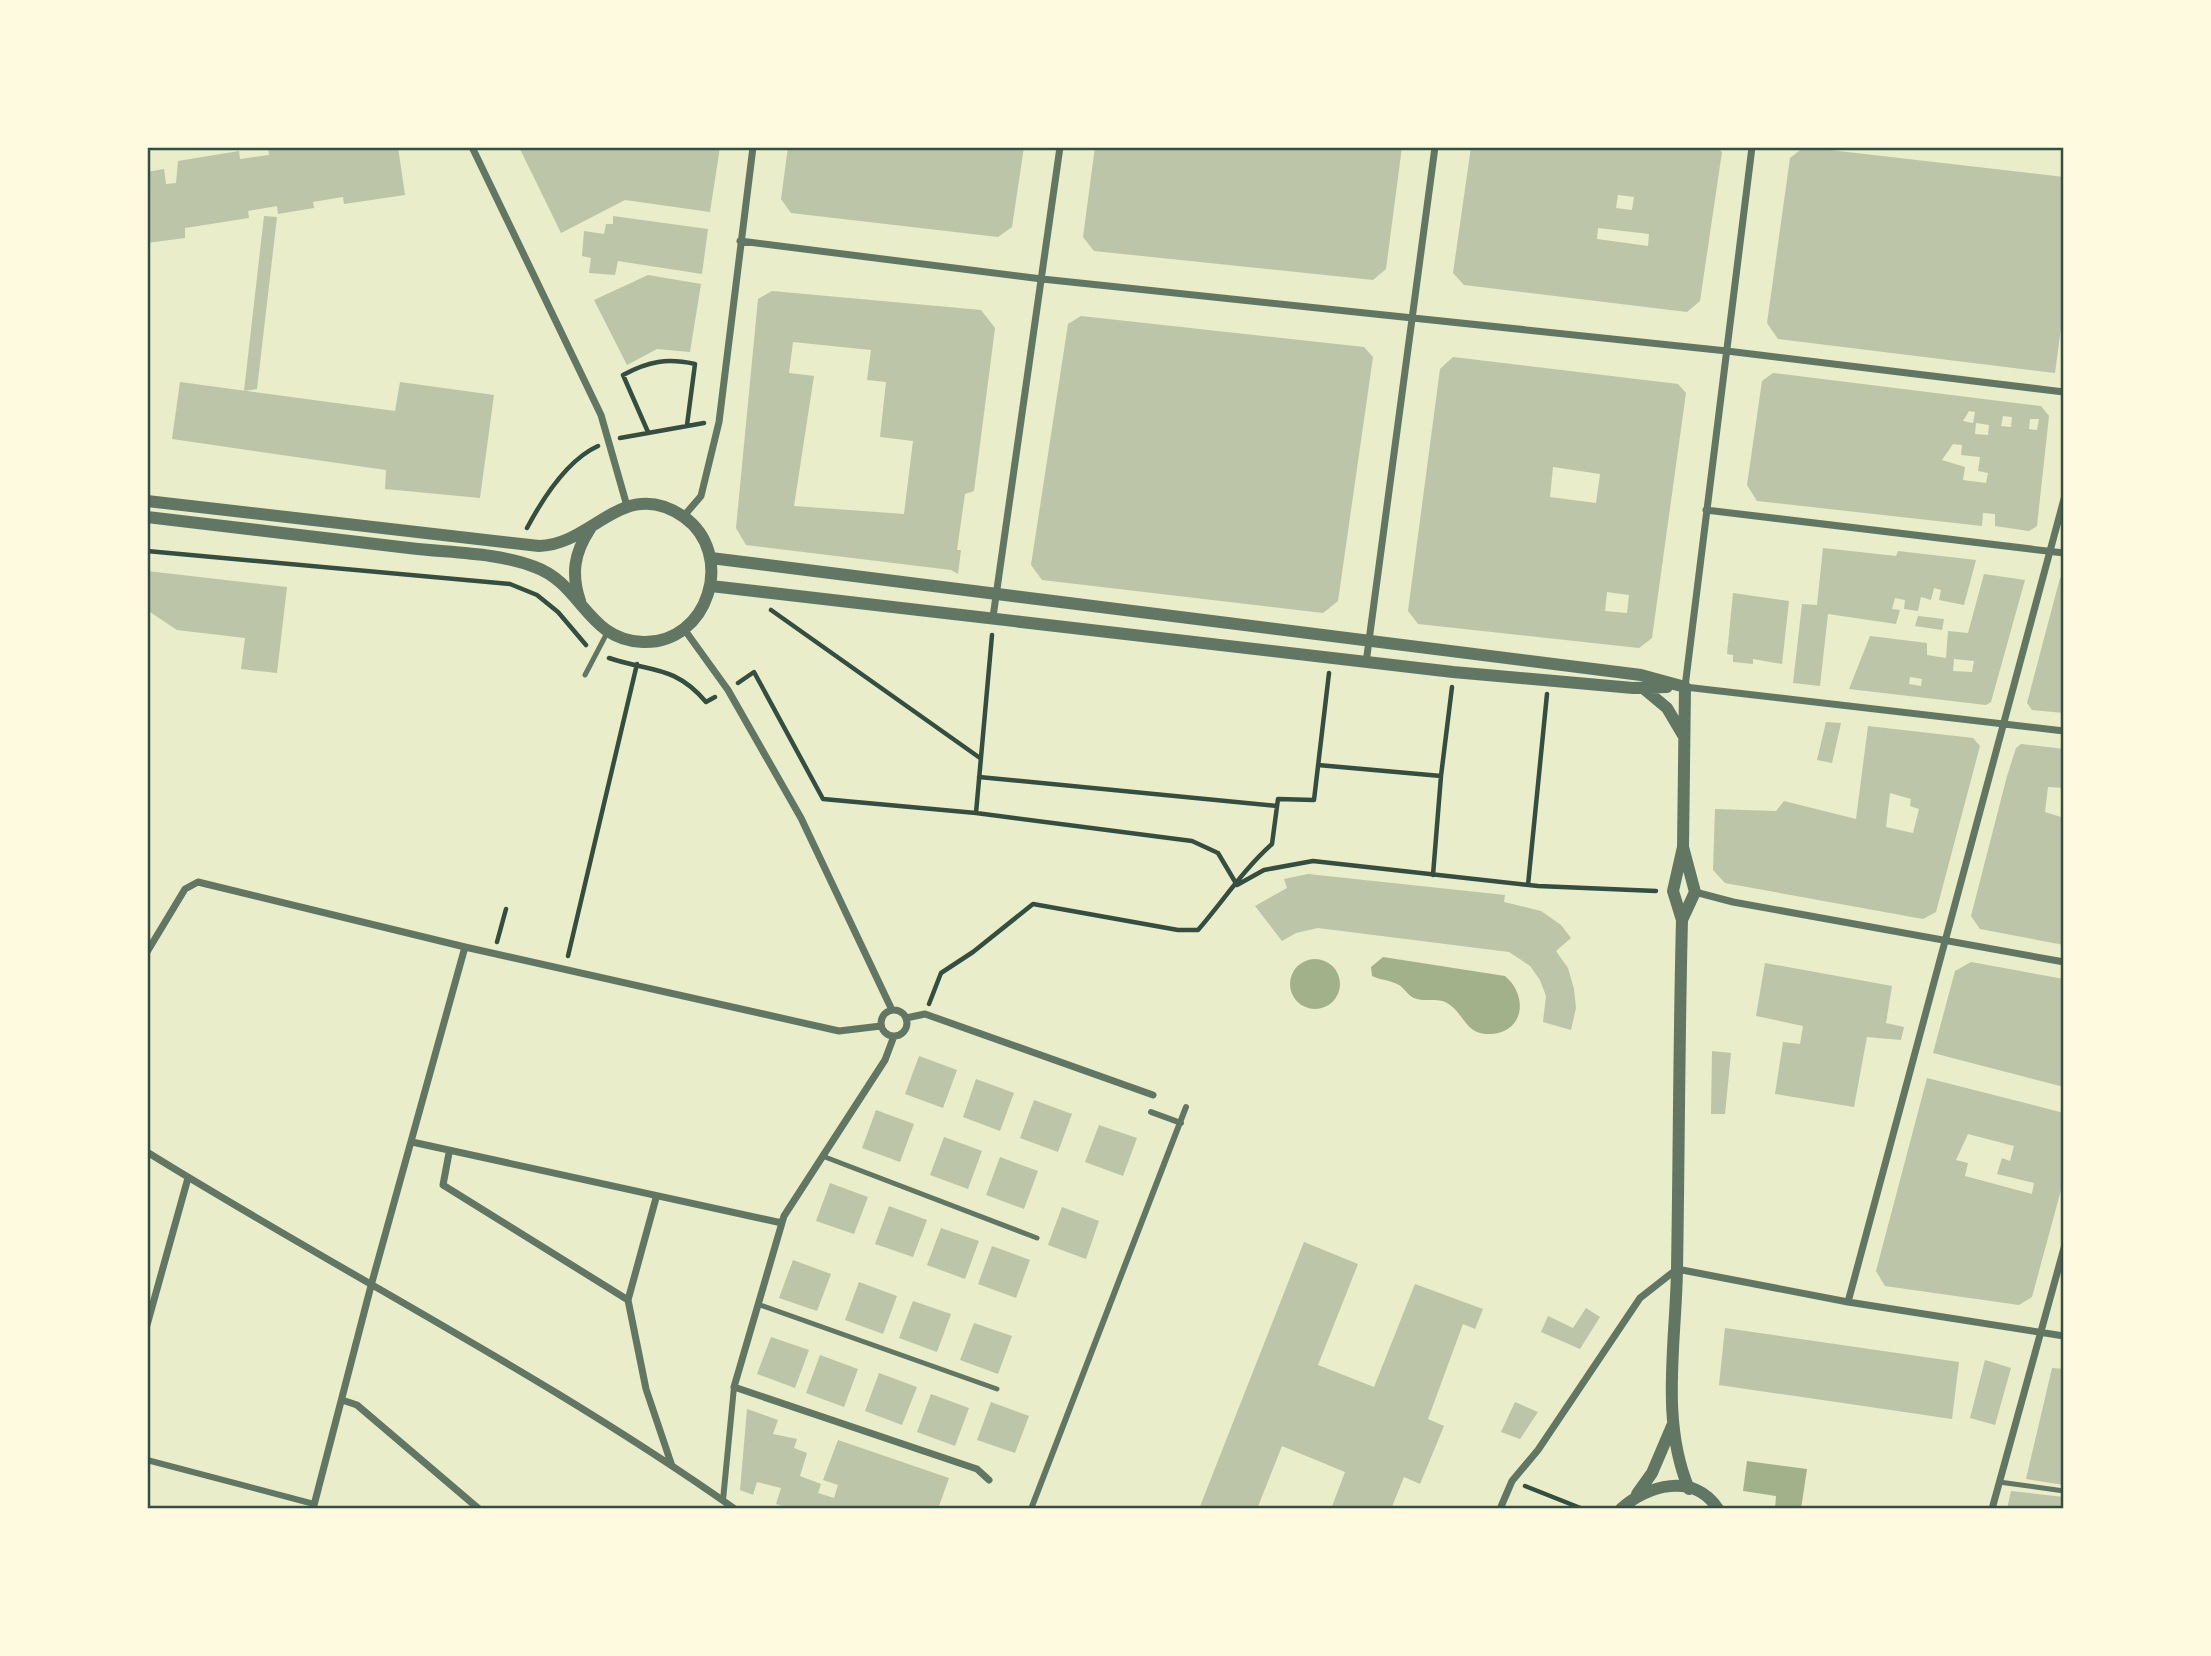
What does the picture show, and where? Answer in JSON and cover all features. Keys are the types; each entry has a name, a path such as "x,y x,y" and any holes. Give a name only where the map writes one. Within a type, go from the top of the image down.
{"street":[{"path":"472,147 588,388 610,440 627,506"},
{"path":"683,517 701,496 719,422 753,147"},
{"path":"993,617 1060,147"},
{"path":"1366,663 1435,147"},
{"path":"1682,920 1695,892 1683,847 1685,687 1752,147"},
{"path":"740,242 1042,279 1727,351 2064,392"},
{"path":"1848,1302 2064,499"},
{"path":"147,501 553,546 592,526 608,513 627,506 646,504 666,508 683,517 705,542 711,558 711,586 705,605 684,629 666,639 646,642 626,640 607,633 591,620 580,603 550,575 513,561 147,517"},
{"path":"1706,510 2064,553"},
{"path":"580,603 574,583 574,563 580,543 592,526"},
{"path":"711,558 1641,675 1685,687"},
{"path":"711,586 993,617 1366,663 1549,681 1643,688 1685,687 2064,732"},
{"path":"684,629 728,690 801,818 892,1010"},
{"path":"1643,688 1667,708 1684,738"},
{"path":"1683,847 1675,872 1673,891 1682,920 1678,1269 1672,1426 1679,1466 1689,1489"},
{"path":"1675,872 1682,889 1733,902 2064,962"},
{"path":"147,952 185,889 198,882 465,947 839,1031 881,1026"},
{"path":"147,1460 314,1507 372,1282 465,947"},
{"path":"892,1010 900,1012 906,1018 905,1031 894,1036 885,1034 881,1026 882,1018 892,1010"},
{"path":"906,1018 925,1014 1153,1095"},
{"path":"723,1500 734,1387 784,1216 825,1157 885,1060 894,1036"},
{"path":"1031,1509 1186,1107"},
{"path":"1151,1112 1181,1123"},
{"path":"412,1142 449,1153 782,1223"},
{"path":"147,1152 372,1282 672,1466 735,1509"},
{"path":"449,1153 443,1185 628,1300"},
{"path":"147,1325 188,1178"},
{"path":"656,1198 628,1300 646,1389 672,1466"},
{"path":"1992,1509 2064,1248"},
{"path":"1500,1509 1513,1481 1538,1450 1640,1298 1678,1269 1848,1302 2064,1336"},
{"path":"734,1387 978,1469 989,1480"},
{"path":"342,1400 357,1405 479,1509"},
{"path":"1621,1509 1637,1494 1652,1473 1672,1426"},
{"path":"1637,1494 1656,1486 1678,1486 1698,1492 1718,1509"}],"lane":[{"path":"584,676 607,633"},
{"path":"825,1157 1037,1238"},
{"path":"760,1305 997,1389"},
{"path":"1999,1482 2064,1491"}],"path":[{"path":"648,432 623,375 647,362 672,359 695,364 687,425"},
{"path":"523,544 527,529 551,490 589,450 610,440 687,425 719,422"},
{"path":"147,551 510,584 537,595 558,612 583,643 597,652 674,674 692,686 706,702 754,672 823,799 976,813 1192,841 1218,853 1237,885"},
{"path":"754,591 779,618 981,758"},
{"path":"976,813 993,617"},
{"path":"925,1014 941,973 1033,904 1178,930 1198,930 1237,885 1245,868 1272,844 1278,799 1314,800 1330,659"},
{"path":"565,970 637,664"},
{"path":"1433,875 1453,672"},
{"path":"1528,885 1549,681"},
{"path":"1318,765 1441,776"},
{"path":"979,777 1277,806"},
{"path":"1237,885 1264,870 1313,861 1528,885 1673,891"},
{"path":"499,935 506,909"},
{"path":"1513,1481 1583,1509"}],"shaded area":[{"path":"1383,957 1505,976 1520,1002 1516,1020 1502,1032 1476,1032 1446,1002 1414,998 1397,984 1372,976 1371,967"},
{"path":"1315,959 1333,966 1340,984 1333,1002 1315,1009 1297,1002 1290,984 1297,966"},
{"path":"1747,1461 1807,1469 1801,1509 1775,1509 1776,1496 1743,1491"}],"building":[{"path":"268,147 398,147 405,195 344,204 343,197 313,202 314,208 278,214 277,206 248,211 249,218 185,228 185,238 147,243 147,172 164,169 166,184 176,183 178,161 239,151 240,159 269,155"},
{"path":"519,147 720,147 710,212 625,200 561,233"},
{"path":"788,147 1024,147 1012,227 998,237 791,213 781,199"},
{"path":"1095,147 1402,147 1386,269 1373,280 1094,251 1083,237"},
{"path":"1471,147 1717,147 1722,152 1700,301 1687,312 1464,285 1453,273","holes":["1618,195 1634,197 1632,210 1616,208","1598,228 1649,234 1648,246 1597,239"]},
{"path":"1804,147 2064,177 2064,305 2055,373 1778,339 1767,323 1790,158"},
{"path":"264,216 277,217 257,389 244,391"},
{"path":"613,216 708,229 702,274 618,261 615,275 589,273 591,258 582,256 584,231 604,234 606,224 613,224"},
{"path":"648,275 701,284 690,352 657,349 627,365 594,300"},
{"path":"772,291 981,310 995,328 974,491 965,494 957,550 961,550 958,574 951,570 746,545 736,528 758,299","holes":["793,342 871,350 867,380 886,382 880,437 913,441 904,514 794,506 814,376 789,373"]},
{"path":"1081,316 1364,347 1373,357 1338,601 1323,613 1042,580 1031,565 1068,324"},
{"path":"1453,357 1678,384 1686,393 1652,638 1639,648 1418,624 1408,611 1440,369","holes":["1553,467 1600,474 1596,503 1550,497","1607,592 1629,595 1627,613 1605,611"]},
{"path":"1773,373 2041,406 2049,416 2037,526 2029,531 1995,526 1995,514 1983,513 1982,526 1757,501 1747,485 1762,381","holes":["1969,411 1975,412 1973,423 1963,421","2003,416 2012,417 2011,427 2001,426","2030,419 2039,419 2037,430 2029,429","1976,423 1989,425 1988,435 1975,434","1953,444 1962,445 1961,455 1980,457 1978,471 1988,473 1986,483 1963,480 1965,467 1942,460"]},
{"path":"180,382 395,411 400,382 494,395 480,498 385,489 386,470 172,439"},
{"path":"1823,548 1896,556 1898,551 1976,560 1964,605 1939,600 1941,590 1934,588 1931,600 1921,597 1918,611 1904,609 1905,600 1895,598 1892,609 1900,610 1896,624 1828,614 1820,686 1793,683 1802,604 1817,605"},
{"path":"147,571 287,587 277,673 241,669 245,638 177,630 147,610"},
{"path":"1984,574 2025,580 1991,702 1986,705 1849,689 1870,636 1927,643 1927,655 1946,658 1948,631 1968,633","holes":["1954,659 1974,661 1972,672 1953,671","1910,677 1922,679 1921,686 1909,684"]},
{"path":"2064,576 2064,713 2032,710 2027,703 2060,578"},
{"path":"1733,593 1789,601 1782,664 1753,659 1753,664 1733,662 1733,655 1727,654"},
{"path":"1918,616 1944,619 1942,630 1915,626"},
{"path":"1826,722 1841,723 1832,763 1817,760"},
{"path":"1868,726 1973,738 1980,746 1936,912 1923,919 1725,883 1713,870 1715,809 1776,811 1784,801 1856,819","holes":["1890,793 1911,799 1910,806 1919,809 1913,833 1886,827"]},
{"path":"2021,744 2064,749 2064,788 2048,787 2045,812 2064,818 2064,945 1980,929 1971,916 2007,776 2016,748"},
{"path":"1308,874 1505,895 1504,902 1541,911 1561,925 1571,938 1556,951 1568,968 1574,989 1576,1008 1571,1030 1543,1022 1546,996 1540,980 1530,966 1509,952 1318,928 1296,933 1282,941 1255,906 1287,888 1284,879"},
{"path":"1971,962 2064,979 2064,1087 1933,1053 1955,971"},
{"path":"1765,963 1892,986 1886,1023 1904,1027 1901,1040 1867,1037 1854,1107 1775,1094 1783,1042 1800,1044 1803,1026 1756,1016"},
{"path":"1712,1051 1731,1053 1725,1114 1711,1114"},
{"path":"919,1056 957,1070 943,1108 905,1094"},
{"path":"1927,1078 2064,1113 2064,1179 2032,1297 2019,1305 1885,1286 1876,1271","holes":["1968,1134 2014,1146 2010,1161 2002,1158 1997,1174 2034,1183 2032,1194 1965,1176 1968,1163 1956,1160"]},
{"path":"976,1079 1014,1093 1000,1131 963,1117"},
{"path":"1034,1100 1072,1114 1058,1152 1020,1138"},
{"path":"876,1110 914,1124 900,1162 862,1148"},
{"path":"1099,1125 1137,1138 1123,1176 1085,1162"},
{"path":"944,1137 982,1151 968,1189 930,1175"},
{"path":"1000,1157 1038,1171 1024,1209 986,1195"},
{"path":"830,1183 868,1197 854,1234 816,1221"},
{"path":"889,1206 927,1220 913,1257 875,1244"},
{"path":"1062,1207 1099,1221 1086,1259 1048,1245"},
{"path":"941,1228 979,1241 965,1279 927,1265"},
{"path":"1304,1242 1358,1264 1318,1365 1374,1387 1415,1284 1483,1309 1475,1329 1463,1324 1428,1419 1444,1426 1420,1484 1404,1477 1391,1509 1331,1509 1345,1472 1282,1446 1257,1509 1199,1509"},
{"path":"992,1246 1030,1260 1016,1298 978,1284"},
{"path":"793,1260 831,1274 817,1311 779,1298"},
{"path":"859,1282 897,1296 883,1334 845,1320"},
{"path":"913,1301 951,1314 937,1352 899,1338"},
{"path":"1586,1308 1600,1317 1580,1349 1541,1332 1548,1316 1573,1328"},
{"path":"974,1323 1012,1336 998,1374 960,1360"},
{"path":"1725,1328 1959,1362 1952,1419 1719,1385"},
{"path":"771,1337 809,1350 795,1388 757,1374"},
{"path":"820,1355 858,1369 844,1407 806,1393"},
{"path":"1985,1360 2011,1368 1995,1425 1970,1418"},
{"path":"2052,1368 2064,1369 2064,1485 2026,1479"},
{"path":"879,1373 917,1387 902,1425 865,1411"},
{"path":"931,1394 969,1408 955,1446 917,1432"},
{"path":"991,1402 1029,1416 1015,1453 977,1440"},
{"path":"1515,1402 1538,1412 1520,1439 1501,1432"},
{"path":"747,1409 778,1420 773,1434 797,1439 794,1448 807,1453 800,1476 821,1484 818,1493 834,1498 838,1485 823,1480 838,1440 949,1478 938,1509 791,1509 776,1504 781,1488 757,1482 753,1495 740,1490"},
{"path":"2011,1491 2064,1497 2064,1509 2007,1509"}]}
